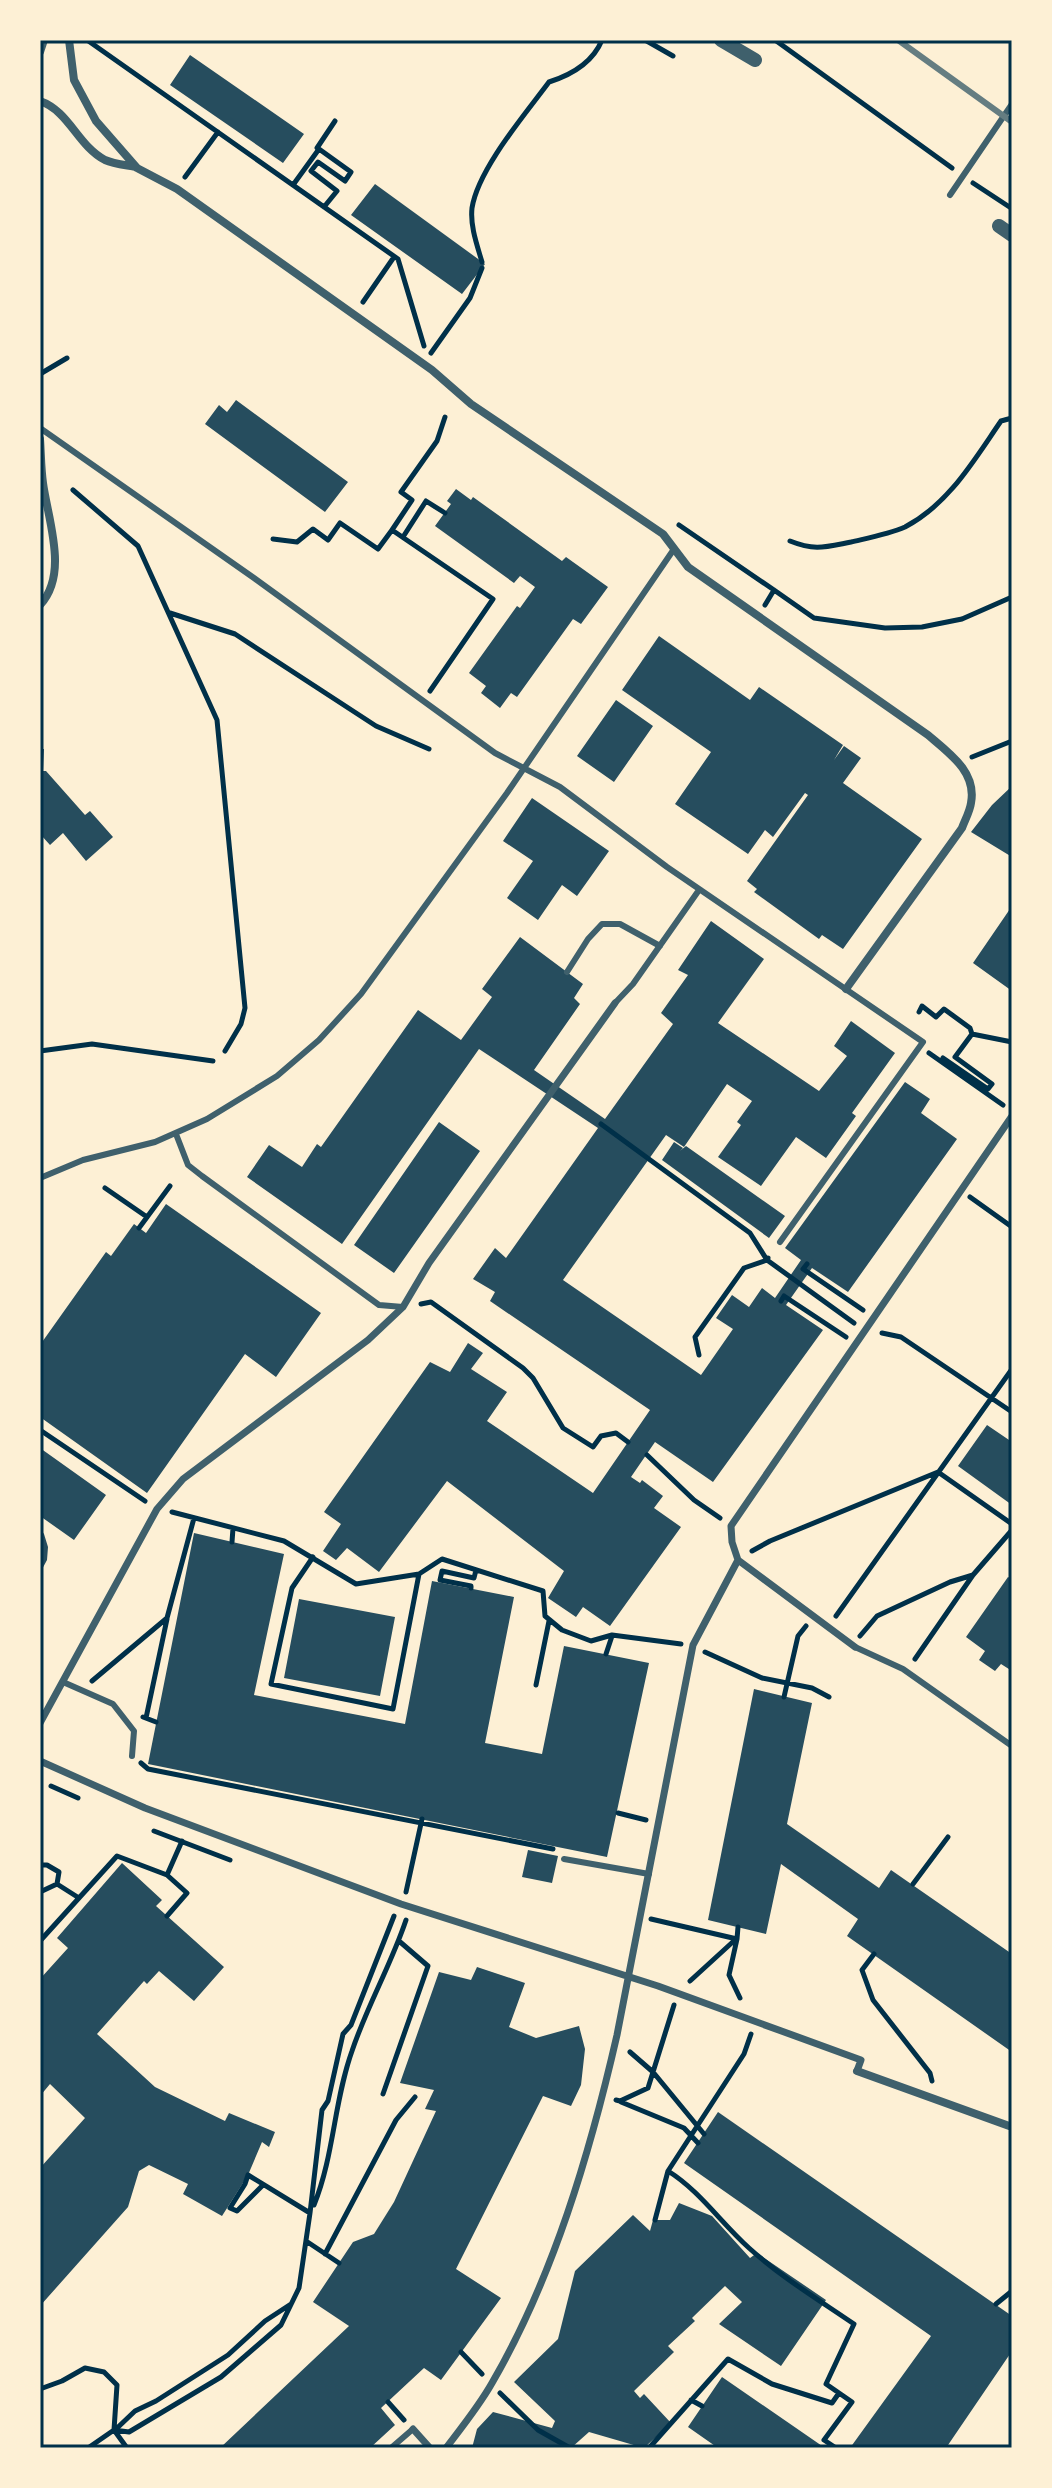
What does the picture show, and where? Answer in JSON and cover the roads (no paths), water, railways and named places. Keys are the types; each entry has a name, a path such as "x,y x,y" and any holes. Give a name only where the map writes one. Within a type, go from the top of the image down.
{"street":[{"path":"40,52 44,40"},
{"path":"69,40 74,80 88,108 137,168"},
{"path":"721,40 755,60"},
{"path":"40,101 57,110 92,150 107,161 137,168 177,189 432,370 471,404 663,534 688,567 928,735 960,762 969,779 972,802 962,828 846,989"},
{"path":"40,439 43,480 56,559 52,582 40,605"},
{"path":"40,1723 157,1509 183,1479 368,1340 403,1307 429,1263 615,1003"},
{"path":"855,1647 738,1560 731,1526 1012,1114"},
{"path":"446,2448 491,2384 520,2328 571,2205 603,2097 617,2035 693,1645 738,1560"},
{"path":"40,1761 145,1808 401,1904 629,1976 861,2060 857,2071 1012,2127"},
{"path":"413,2429 430,2448"}],"lane":[{"path":"950,195 1012,104"},
{"path":"40,428 495,753 560,787 699,890 923,1042 780,1242"},
{"path":"40,1178 83,1160 155,1142 207,1119 277,1076 319,1040 361,994 525,769 674,549"},
{"path":"615,1003 633,984 699,890"},
{"path":"567,972 588,939 602,924 620,924 660,946"},
{"path":"176,1134 188,1165 202,1176 379,1305 403,1307"},
{"path":"855,1647 903,1669 1012,1746"},
{"path":"63,1682 113,1704 134,1731 132,1756"},
{"path":"564,1859 649,1874"},
{"path":"1012,2224 1012,2251"},
{"path":"391,2448 413,2429"}],"railway":[{"path":"898,40 1012,122"}]}
